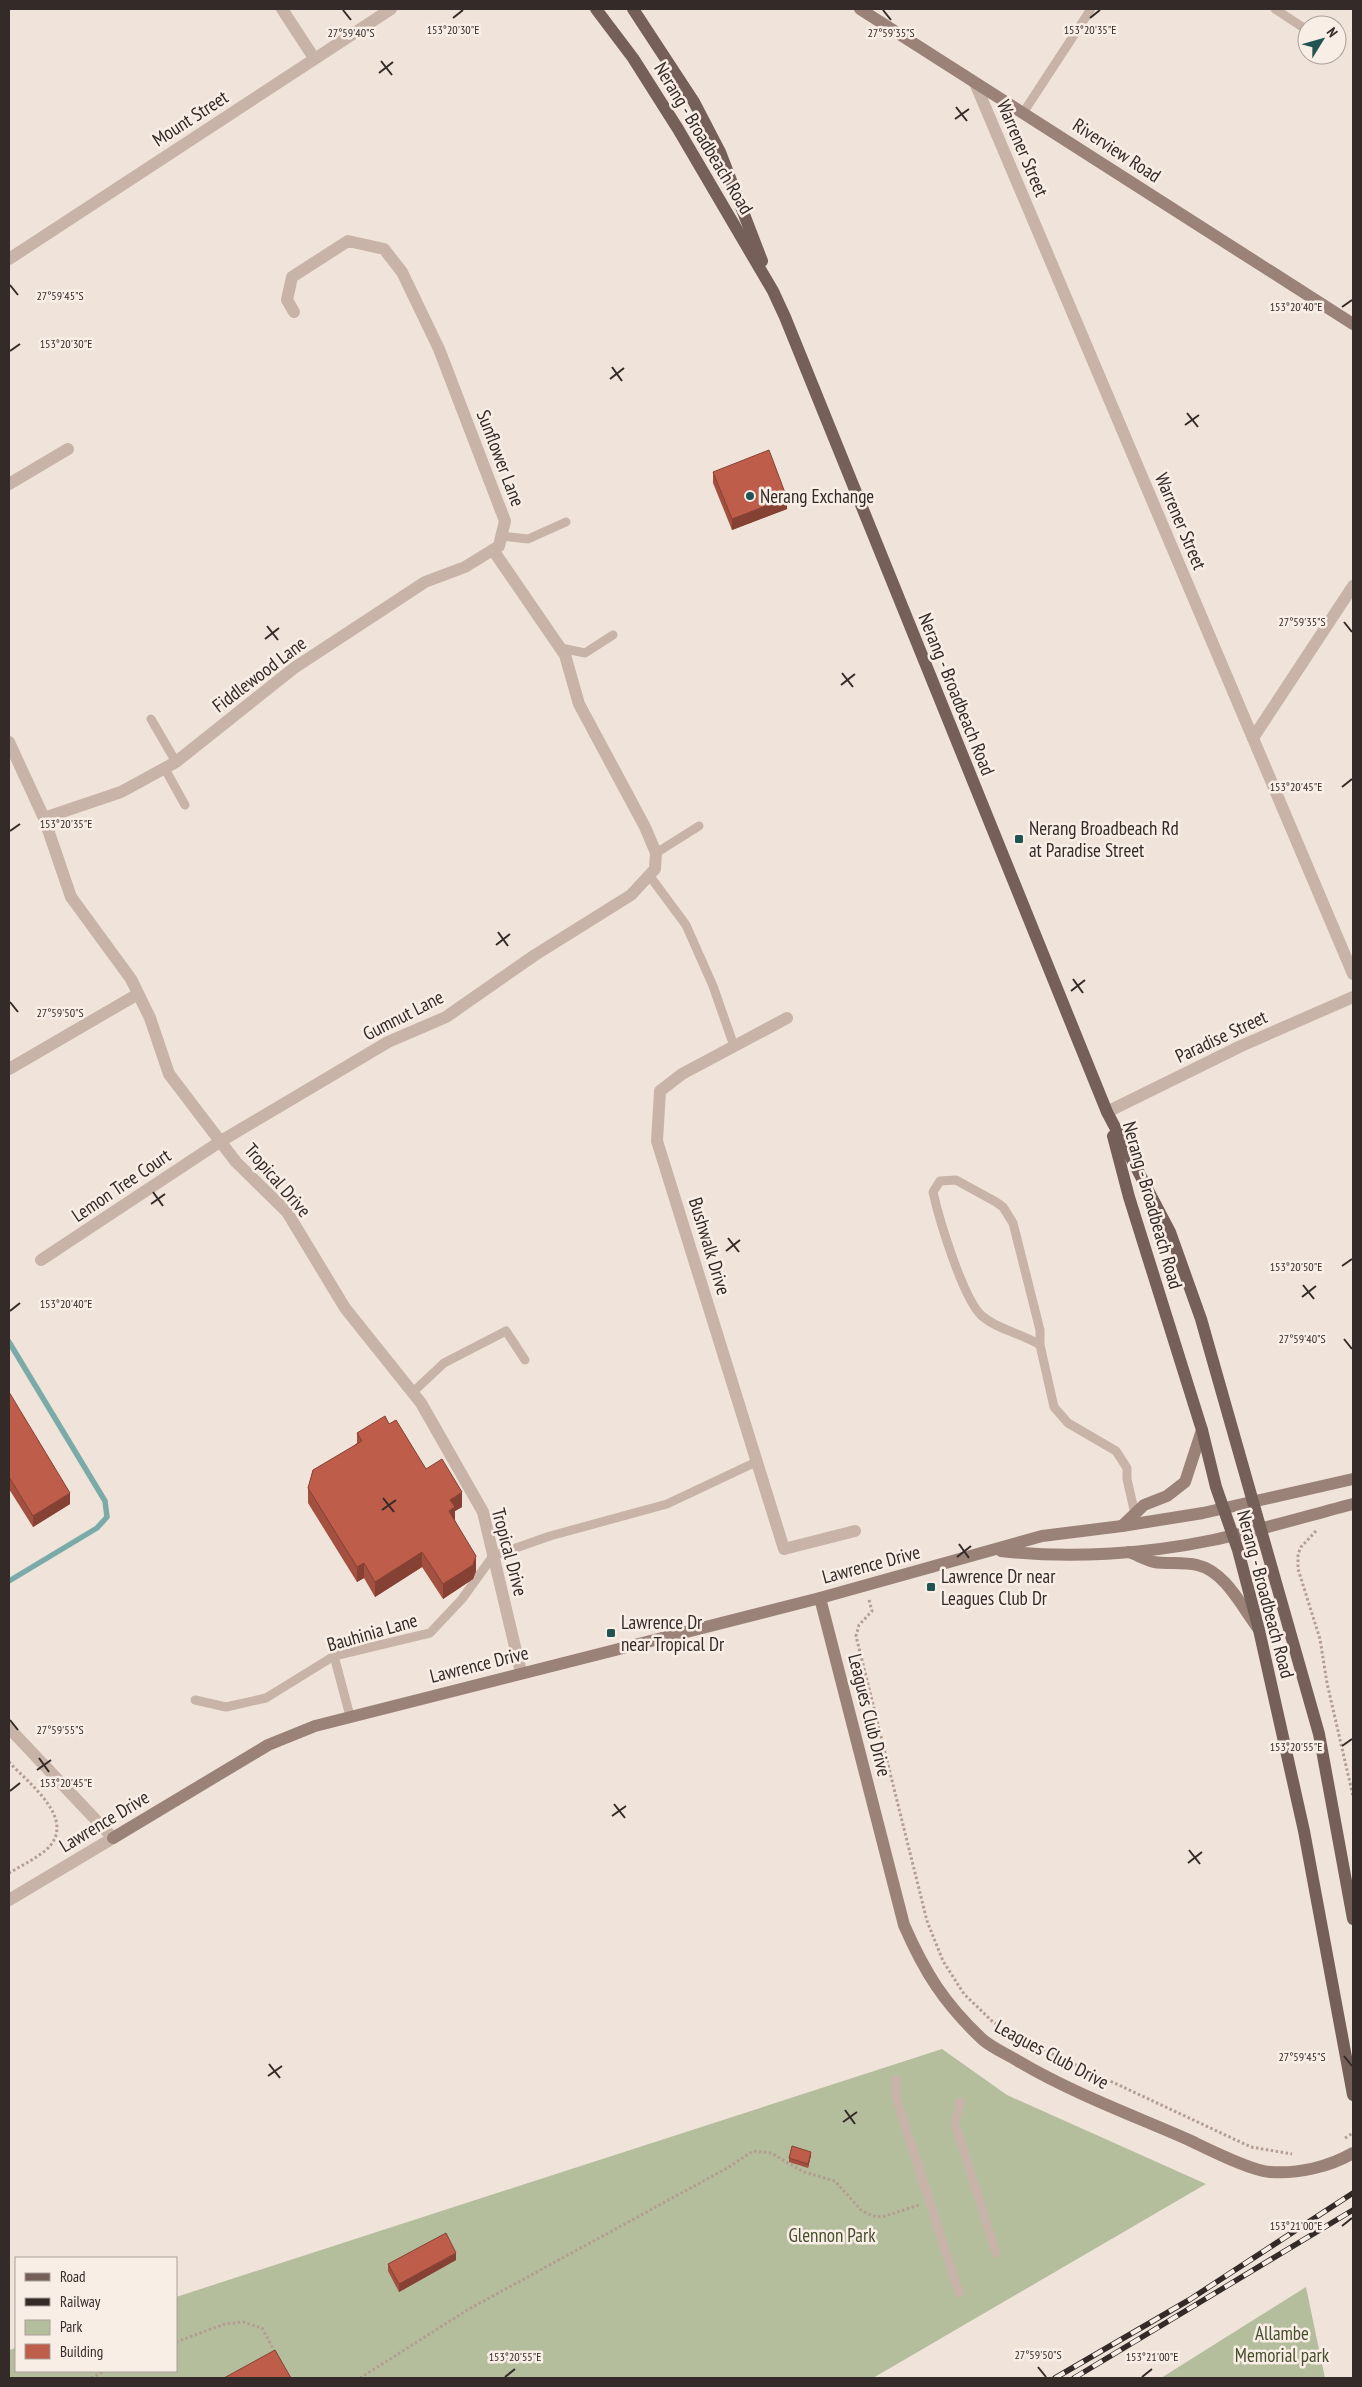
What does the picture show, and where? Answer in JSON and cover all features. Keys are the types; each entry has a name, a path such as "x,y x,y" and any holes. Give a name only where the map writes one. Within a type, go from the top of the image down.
{"main road":[{"name":"Nerang - Broadbeach Road","path":"596,9 633,58 678,129 773,291"},
{"name":"Nerang - Broadbeach Road","path":"633,9 694,102 720,152 747,218 773,291 1107,1112 1170,1232 1200,1319 1261,1528 1318,1734 1353,1918"},
{"name":"Nerang - Broadbeach Road","path":"1107,1112 1129,1197 1202,1430 1216,1487 1234,1535 1259,1630 1304,1831 1353,2095"}],"street":[{"path":"282,9 314,58"},
{"name":"Mount Street","path":"9,258 392,9"},
{"name":"Riverview Road","path":"860,9 1353,324"},
{"name":"Warrener Street","path":"975,83 1353,974"},
{"name":"Sunflower Lane","path":"294,312 287,300 292,277 348,242 384,249 402,272 439,349 505,521 499,546 493,550"},
{"path":"9,484 68,449"},
{"path":"493,550 565,655 579,704 645,828 656,853"},
{"name":"Fiddlewood Lane","path":"44,818 121,792 171,765 310,657 425,582 465,567 493,550"},
{"path":"1253,738 1353,586"},
{"name":"Tropical Drive","path":"9,742 44,818 71,897 131,980 150,1018 169,1074 236,1162 287,1212 345,1308 421,1403 483,1512 521,1672"},
{"name":"Gumnut Lane","path":"220,1141 388,1042 446,1017 542,950 631,895 655,869 656,853"},
{"path":"9,1068 138,994"},
{"name":"Paradise Street","path":"1107,1112 1241,1046 1353,997"},
{"name":"Bushwalk Drive","path":"787,1018 682,1074 660,1091 657,1141 784,1549 855,1531"},
{"name":"Lemon Tree Court","path":"41,1260 220,1141"},
{"path":"1122,1526 1144,1505 1167,1496 1184,1482 1202,1430"},
{"name":"Lawrence Drive","path":"9,1900 268,1745 306,1729 521,1672 820,1598 1042,1536 1122,1526 1224,1508 1353,1479"},
{"name":"Lawrence Drive","path":"994,1550 1042,1556 1127,1552 1211,1541 1353,1504"},
{"path":"1127,1552 1155,1562 1173,1561 1199,1565 1208,1570 1220,1578 1259,1630"},
{"name":"Leagues Club Drive","path":"820,1598 904,1925 921,1964 938,1992 984,2041 1030,2068 1085,2095 1231,2159 1268,2172 1302,2170 1337,2162 1353,2153"},
{"path":"9,1728 113,1838"}],"lane":[{"path":"1023,113 1091,9"},
{"path":"1275,9 1297,23"},
{"path":"501,536 528,539 566,522"},
{"path":"560,648 585,653 613,635"},
{"path":"151,719 171,765 185,805"},
{"path":"656,853 699,826"},
{"path":"649,875 686,925 713,986 734,1046"},
{"path":"1040,1345 1026,1336 992,1324 981,1315 966,1296 933,1192 940,1181 956,1180 996,1202 1003,1207 1010,1218 1040,1330 1040,1345 1054,1407 1068,1423 1116,1451 1127,1468 1127,1479 1135,1514"},
{"path":"413,1392 444,1362 506,1331 525,1360"},
{"path":"493,1556 550,1536 667,1504 756,1462"},
{"name":"Bauhinia Lane","path":"195,1700 226,1706 266,1698 334,1656 430,1633 462,1599 493,1556"},
{"path":"334,1656 350,1716"},
{"path":"896,2079 896,2097 959,2293"},
{"path":"960,2102 955,2122 996,2253"}],"path":[{"path":"1304,1541 1298,1554 1298,1569 1320,1639 1327,1683 1353,1796"},
{"path":"865,1585 872,1611 859,1625 856,1636 927,1920 943,1961 964,1994 994,2022 1029,2043 1251,2146 1290,2155 1300,2154"},
{"path":"9,1762 44,1799 57,1820 58,1827 57,1836 45,1851 9,1873"},
{"path":"1337,2142 1353,2133"},
{"path":"360,2378 469,2309 729,2167 754,2151 771,2153 804,2172 835,2181 861,2210 877,2217 929,2202"},
{"path":"178,2341 225,2324 243,2322 262,2328 280,2362"},
{"path":"91,2378 103,2372"}],"green space":[{"name":"Glennon Park","path":"942,2049 1007,2095 1206,2184 873,2378 9,2378 9,2350 15,2348 15,2372 178,2372 178,2296"},
{"name":"Allambe Memorial park","path":"1306,2287 1325,2378 1161,2378"}],"building":[{"name":"Nerang Exchange","path":"769,450 787,498 732,519 713,472"},
{"path":"9,1392 70,1493 33,1516 9,1477"},
{"path":"385,1416 389,1424 396,1420 426,1469 442,1459 462,1492 450,1500 455,1507 449,1511 476,1556 473,1565 443,1584 422,1552 375,1582 364,1563 357,1567 308,1488 313,1470 362,1441 357,1433"},
{"path":"792,2146 811,2152 808,2164 789,2158"},
{"path":"446,2233 456,2253 399,2284 388,2264"},
{"path":"275,2350 291,2378 224,2378"}],"waterway":[{"path":"9,1342 105,1501 107,1517 97,1528 9,1581"}],"railway":[{"path":"1055,2378 1189,2300 1353,2193"},
{"path":"1074,2378 1353,2210"}],"place":[{"name":"Nerang Exchange","path":"750,496"},
{"name":"Nerang Broadbeach Rd at Paradise Street","path":"1019,839"},
{"name":"Lawrence Dr near Leagues Club Dr","path":"931,1587"},
{"name":"Lawrence Dr near Tropical Dr","path":"611,1633"}]}
